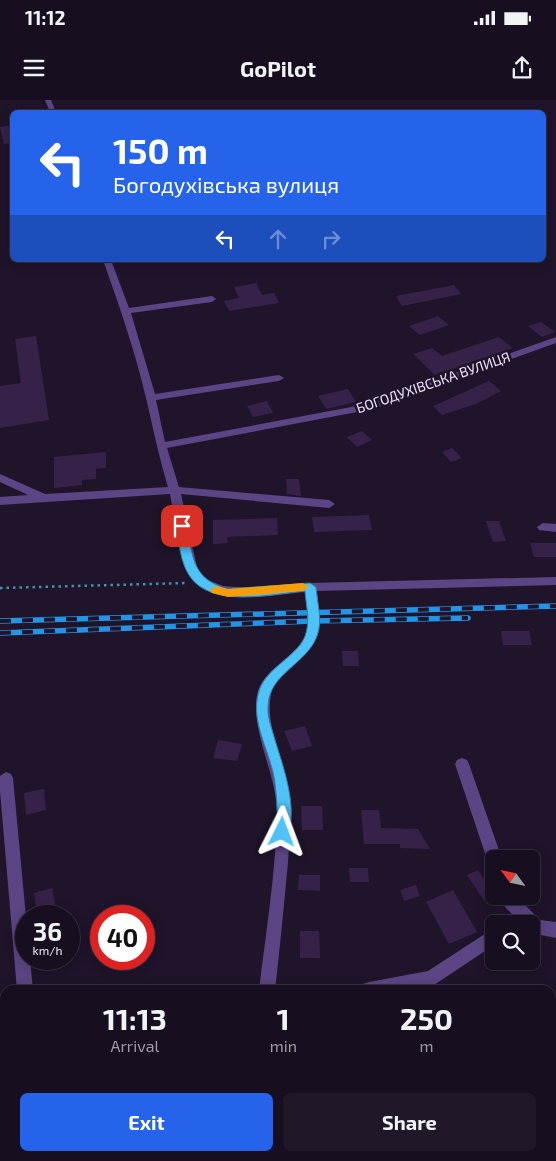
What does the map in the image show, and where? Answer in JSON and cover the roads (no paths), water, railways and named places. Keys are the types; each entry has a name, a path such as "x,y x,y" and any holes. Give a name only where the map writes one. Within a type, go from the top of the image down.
{"street":[{"path":"108,262 126,311 161,446 175,490 189,562 200,582 213,589 228,593 310,587 556,581"},
{"path":"126,311 212,299"},
{"name":"БОГОДУХІВСЬКА ВУЛИЦЯ","path":"161,446 369,408 556,340"},
{"path":"150,398 279,378"},
{"path":"0,478 43,498"},
{"path":"0,501 175,490 329,504"},
{"path":"543,526 556,528"},
{"path":"268,985 284,812 281,781 265,726 262,707 265,690 274,676 304,648 312,636 314,620 310,587"},
{"path":"462,764 492,850"},
{"path":"6,778 24,985"},
{"path":"513,905 536,927 556,930"},
{"path":"397,985 431,979 485,942"}],"railway":[{"path":"0,621 556,606"},
{"path":"0,633 314,621 468,618"}]}
